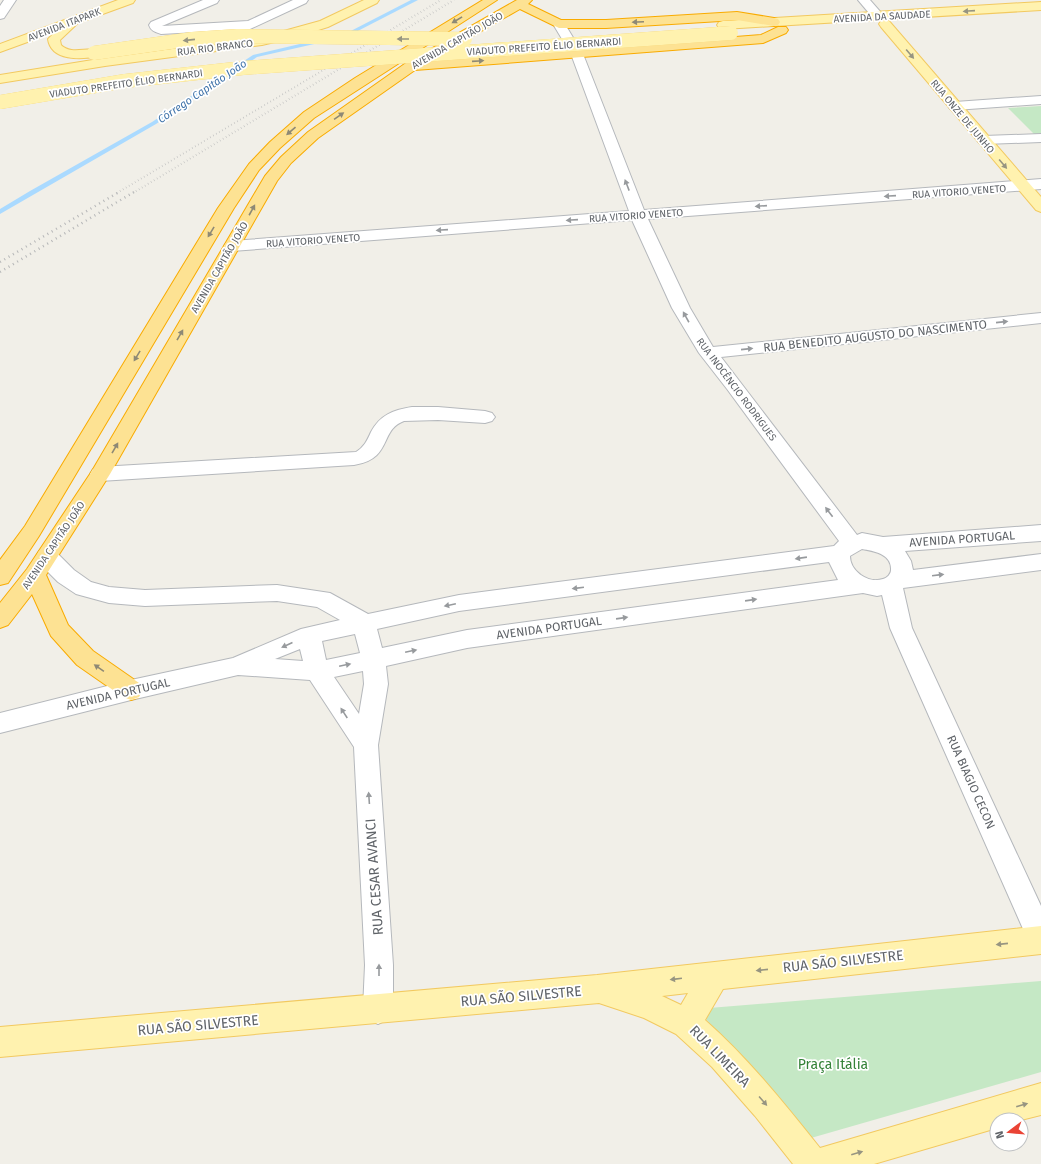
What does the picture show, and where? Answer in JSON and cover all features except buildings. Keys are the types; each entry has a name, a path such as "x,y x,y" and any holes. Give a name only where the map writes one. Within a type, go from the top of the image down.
{"highway":[{"name":"AVENIDA CAPITÃO JOÃO","path":"0,577 32,531 226,208 254,167 275,145 309,115 360,81 491,0"},
{"name":"AVENIDA CAPITÃO JOÃO","path":"0,619 41,566 100,474 270,179 313,134 411,66 523,2"},
{"path":"523,2 559,24 606,24 737,16 778,26"},
{"path":"411,66 763,39 778,26"},
{"path":"41,566 59,630 85,658 131,690"}],"main road":[{"name":"AVENIDA ITAPARK","path":"0,48 129,0"},
{"name":"RUA RIO BRANCO","path":"0,79 50,70 262,41 324,24 373,0"},
{"name":"AVENIDA DA SAUDADE","path":"727,29 881,20 1041,6"},
{"name":"AVENIDA DA SAUDADE","path":"881,20 1041,16"},
{"path":"76,20 54,39 54,45 57,49 76,54 94,53 192,39 236,36 526,39"},
{"name":"RUA ONZE DE JUNHO","path":"881,20 1041,207"},
{"name":"VIADUTO PREFEITO ÉLIO BERNARDI","path":"0,93 119,73 190,65 526,39 727,29"},
{"name":"VIADUTO PREFEITO ÉLIO BERNARDI","path":"0,102 139,79 243,68 727,29"},
{"name":"RUA RIO BRANCO","path":"0,84 50,70"},
{"name":"RUA SÃO SILVESTRE","path":"0,1042 597,989 1041,938"},
{"path":"687,1022 715,975"},
{"name":"RUA LIMEIRA","path":"597,989 648,1005 687,1022 728,1062 766,1105 813,1164"},
{"path":"819,1164 1041,1099"}],"street":[{"path":"0,14 10,0"},
{"path":"213,0 155,25 156,28 162,30 250,25 297,2"},
{"path":"273,0 297,2"},
{"name":"RUA ONZE DE JUNHO","path":"864,0 881,20"},
{"name":"RUA INOCÊNCIO RODRIGUES","path":"559,24 577,54 638,215 681,308 708,353 734,385 846,548"},
{"path":"955,106 1041,100"},
{"path":"984,140 1041,138"},
{"name":"RUA VITORIO VENETO","path":"232,246 1041,184"},
{"name":"RUA BENEDITO AUGUSTO DO NASCIMENTO","path":"708,353 1041,318"},
{"path":"100,474 343,460 364,457 375,448 380,432 394,418 412,413 485,417"},
{"name":"AVENIDA PORTUGAL","path":"884,545 1041,533"},
{"path":"862,541 884,545 896,554 903,566 903,573 881,584 852,580 845,574 839,560 846,548 862,541"},
{"name":"AVENIDA PORTUGAL","path":"0,723 131,690 237,666 309,635 364,622 459,603 846,548"},
{"name":"AVENIDA PORTUGAL","path":"237,666 317,671 467,639 1041,562"},
{"path":"41,566 66,576 84,588 109,595 145,598 277,593 322,599 364,622"},
{"name":"RUA BIAGIO CECON","path":"881,584 1041,938"},
{"name":"RUA CESAR AVANCI","path":"364,622 373,659 376,684 366,745 379,965 378,1009"},
{"path":"309,635 317,671 366,745"}],"green space":[{"path":"1041,106 1041,134 1034,134 1008,108"},
{"name":"Praça Itália","path":"1041,981 1041,1072 811,1138 697,1009"}],"waterway":[{"name":"Córrego Capitão João","path":"346,35 415,0"},
{"name":"Córrego Capitão João","path":"0,212 32,192 154,123 255,56 321,41"}],"railway":[{"path":"117,193 441,0"},
{"path":"133,193 454,0"},
{"path":"0,262 119,192"},
{"path":"0,272 134,192"}]}
